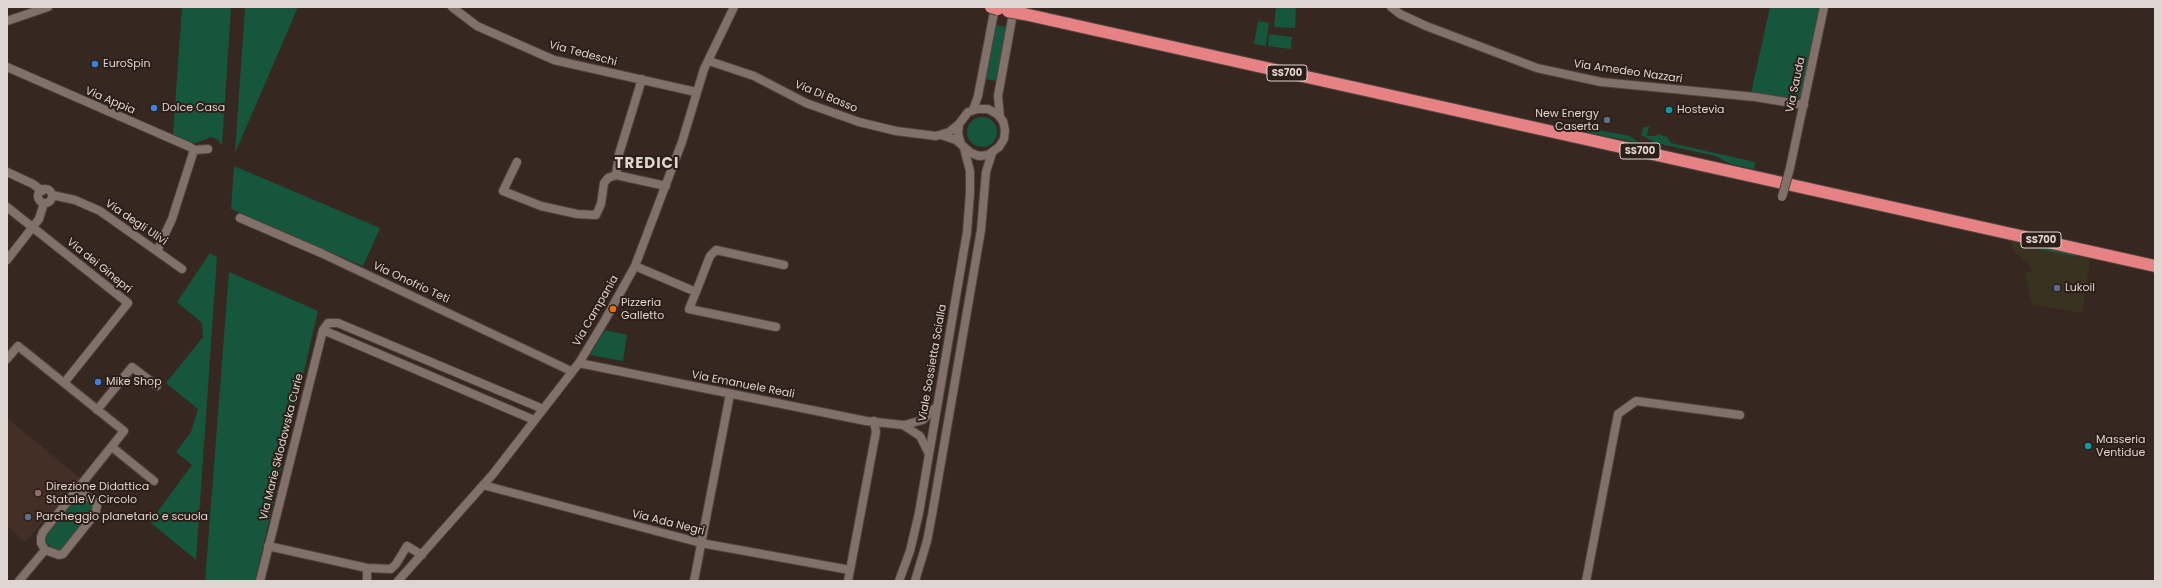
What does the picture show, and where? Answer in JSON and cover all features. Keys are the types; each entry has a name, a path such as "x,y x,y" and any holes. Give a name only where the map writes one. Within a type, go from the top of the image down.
{"highway":[{"name":"SS700","path":"1001,8 2155,266"}],"street":[{"path":"7,21 48,7"},
{"name":"Via Tedeschi","path":"452,7 478,26 554,60 614,75 642,79 696,92"},
{"name":"Via Campania","path":"398,581 483,485 571,371 579,363 635,266 682,142 696,92 734,7"},
{"name":"Via Sauda","path":"1782,197 1790,168 1824,7"},
{"path":"973,110 1001,8"},
{"path":"962,146 971,153 979,156 992,153 1002,144 1005,135 1004,126 1000,117 998,96 1001,8"},
{"name":"Via Amedeo Nazzari","path":"1392,8 1426,26 1537,68 1601,82 1755,97 1804,104"},
{"name":"Via Di Basso","path":"709,60 754,76 806,103 859,122 896,131 928,136 941,135 950,137 962,146"},
{"name":"Via Appia","path":"7,67 194,150"},
{"path":"616,175 619,154 642,79"},
{"path":"941,135 959,124 964,116 973,110 988,109 1000,117"},
{"name":"Viale Sossietta Scialla","path":"899,581 918,519 969,214 970,171 958,134 959,124"},
{"path":"157,251 172,219 194,150 208,149"},
{"path":"915,581 927,541 932,515 981,230 986,172 992,153"},
{"path":"517,162 503,192 541,206 577,214 596,215 601,204 604,183 608,178 616,175 666,186"},
{"path":"7,172 33,184 42,191 48,190 52,195 50,201 44,203"},
{"path":"42,191 39,196 44,203"},
{"name":"Via degli Ulivi","path":"52,195 75,200 100,211 182,269"},
{"path":"7,260 39,219 44,203"},
{"path":"7,207 34,226"},
{"name":"Via Onofrio Teti","path":"240,218 320,252 571,371"},
{"name":"Via dei Ginepri","path":"34,226 128,303 64,383"},
{"path":"776,327 689,308 710,256 716,250 784,265"},
{"path":"635,266 696,292"},
{"path":"534,420 322,330 328,323 338,324 543,409"},
{"name":"Via Marie Sklodowska Curie","path":"262,581 263,568 268,546 322,330"},
{"path":"7,359 18,346 124,431 41,537 41,543 45,550 55,554 63,554 95,514 97,506 78,490"},
{"name":"Via Emanuele Reali","path":"579,363 730,394 903,426 920,436 928,453"},
{"path":"97,410 132,367 157,386"},
{"path":"694,581 730,394"},
{"path":"1586,581 1618,414 1636,401 1740,415"},
{"name":"Via Emanuele Reali","path":"903,426 923,420 936,406"},
{"path":"848,581 876,432 874,421"},
{"path":"112,447 154,480"},
{"name":"Via Ada Negri","path":"483,485 701,543 850,570"},
{"path":"268,546 367,568 391,569 396,564 407,546 422,555"},
{"path":"19,581 45,550"},
{"path":"367,568 367,581"}],"shaded area":[{"name":"Lukoil","path":"2009,240 2077,257 2088,257 2090,261 2082,313 2032,304 2025,273 2032,271 2029,265 2015,251"},
{"name":"Direzione Didattica Statale V Circolo","path":"7,418 81,479 25,542 7,526"}],"green space":[{"path":"182,7 231,7 222,145 217,139 211,137 196,143 187,141 173,134"},
{"path":"245,7 298,7 235,153"},
{"path":"1276,7 1296,7 1295,28 1274,27"},
{"path":"1770,7 1822,7 1802,97 1799,99 1751,93"},
{"path":"1258,21 1269,23 1266,46 1254,44"},
{"path":"996,25 1007,27 996,81 986,79"},
{"path":"1269,34 1292,37 1291,49 1268,46"},
{"path":"982,117 993,121 997,132 993,143 982,147 971,143 967,132 971,121"},
{"path":"1577,126 1630,136 1639,143 1571,129"},
{"path":"1649,126 1647,136 1657,136 1657,134 1667,137 1671,143 1755,162 1754,169 1731,164 1715,156 1656,143 1641,135 1643,128"},
{"path":"234,166 380,228 363,266 231,209"},
{"path":"2017,242 2083,256 2072,256 2024,246"},
{"path":"210,253 217,257 196,560 150,522 192,465 176,452 191,432 198,409 166,383 203,337 202,323 177,302"},
{"path":"229,272 318,311 255,581 205,581"},
{"path":"605,330 627,335 623,361 590,355"},
{"path":"79,488 97,510 59,555 41,537"}],"place":[{"name":"EuroSpin","path":"95,64"},
{"name":"Dolce Casa","path":"154,108"},
{"name":"Hostevìa","path":"1669,110"},
{"name":"New Energy Caserta","path":"1607,120"},
{"name":"Lukoil","path":"2057,288"},
{"name":"Pizzeria Galletto","path":"613,309"},
{"name":"Mike Shop","path":"98,382"},
{"name":"Masseria Ventidue","path":"2088,446"},
{"name":"Direzione Didattica Statale V Circolo","path":"38,493"},
{"name":"Parcheggio planetario e scuola","path":"28,517"}],"district":[{"name":"TREDICI","path":"647,164"}]}
